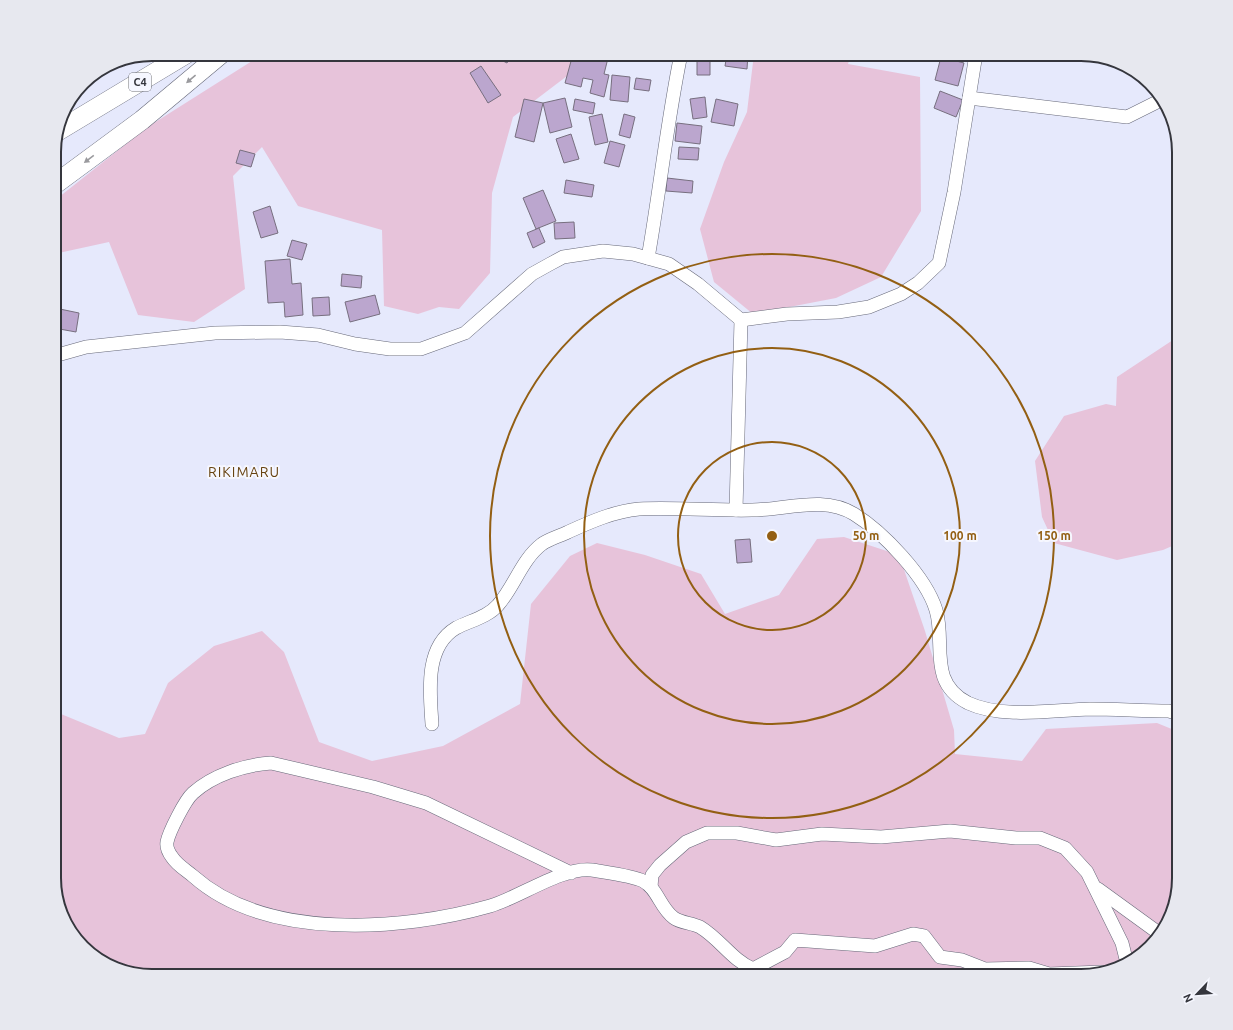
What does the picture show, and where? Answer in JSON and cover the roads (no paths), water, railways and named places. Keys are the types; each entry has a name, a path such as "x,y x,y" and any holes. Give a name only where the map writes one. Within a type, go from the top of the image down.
{"highway":[{"name":"C4","path":"64,127 174,61"},
{"path":"61,180 142,120 213,61"},
{"path":"66,123 94,109"}],"street":[{"path":"648,258 659,197 671,106 680,61"},
{"path":"61,354 86,347 215,333 280,332 318,335 354,344 390,349 421,349 465,333 532,274 563,257 603,251 633,254 669,264 698,284 741,320 787,314 838,312 869,307 901,294 918,283 939,263 954,192 975,61"},
{"path":"969,98 1127,117 1157,102"},
{"path":"736,510 741,320"},
{"path":"432,724 432,668 439,645 444,637 454,630 498,606 530,557 542,544 591,522 637,509 754,510 820,503 850,512 868,524 891,545 913,571 926,590 936,611 939,658 942,670 952,691 971,704 994,712 1094,709 1172,712"},
{"path":"571,873 426,803 373,787 271,763 254,765 230,772 197,789 182,807 167,841 167,848 173,859 207,889 226,900 269,915 308,923 370,926 447,916 491,906 571,873 589,870 642,880 651,887 664,909 674,918 699,927 723,944 740,963 753,969 784,952 795,940 875,946 913,934 924,936 940,957 962,960 985,969 1032,969"},
{"path":"651,887 652,875 660,865 686,842 707,833 737,833 776,840 822,834 881,837 950,831 1016,838 1040,838 1065,848 1087,872 1122,943 1125,958"},
{"path":"1096,888 1155,930"}],"district":[{"name":"RIKIMARU","path":"244,472"}]}
